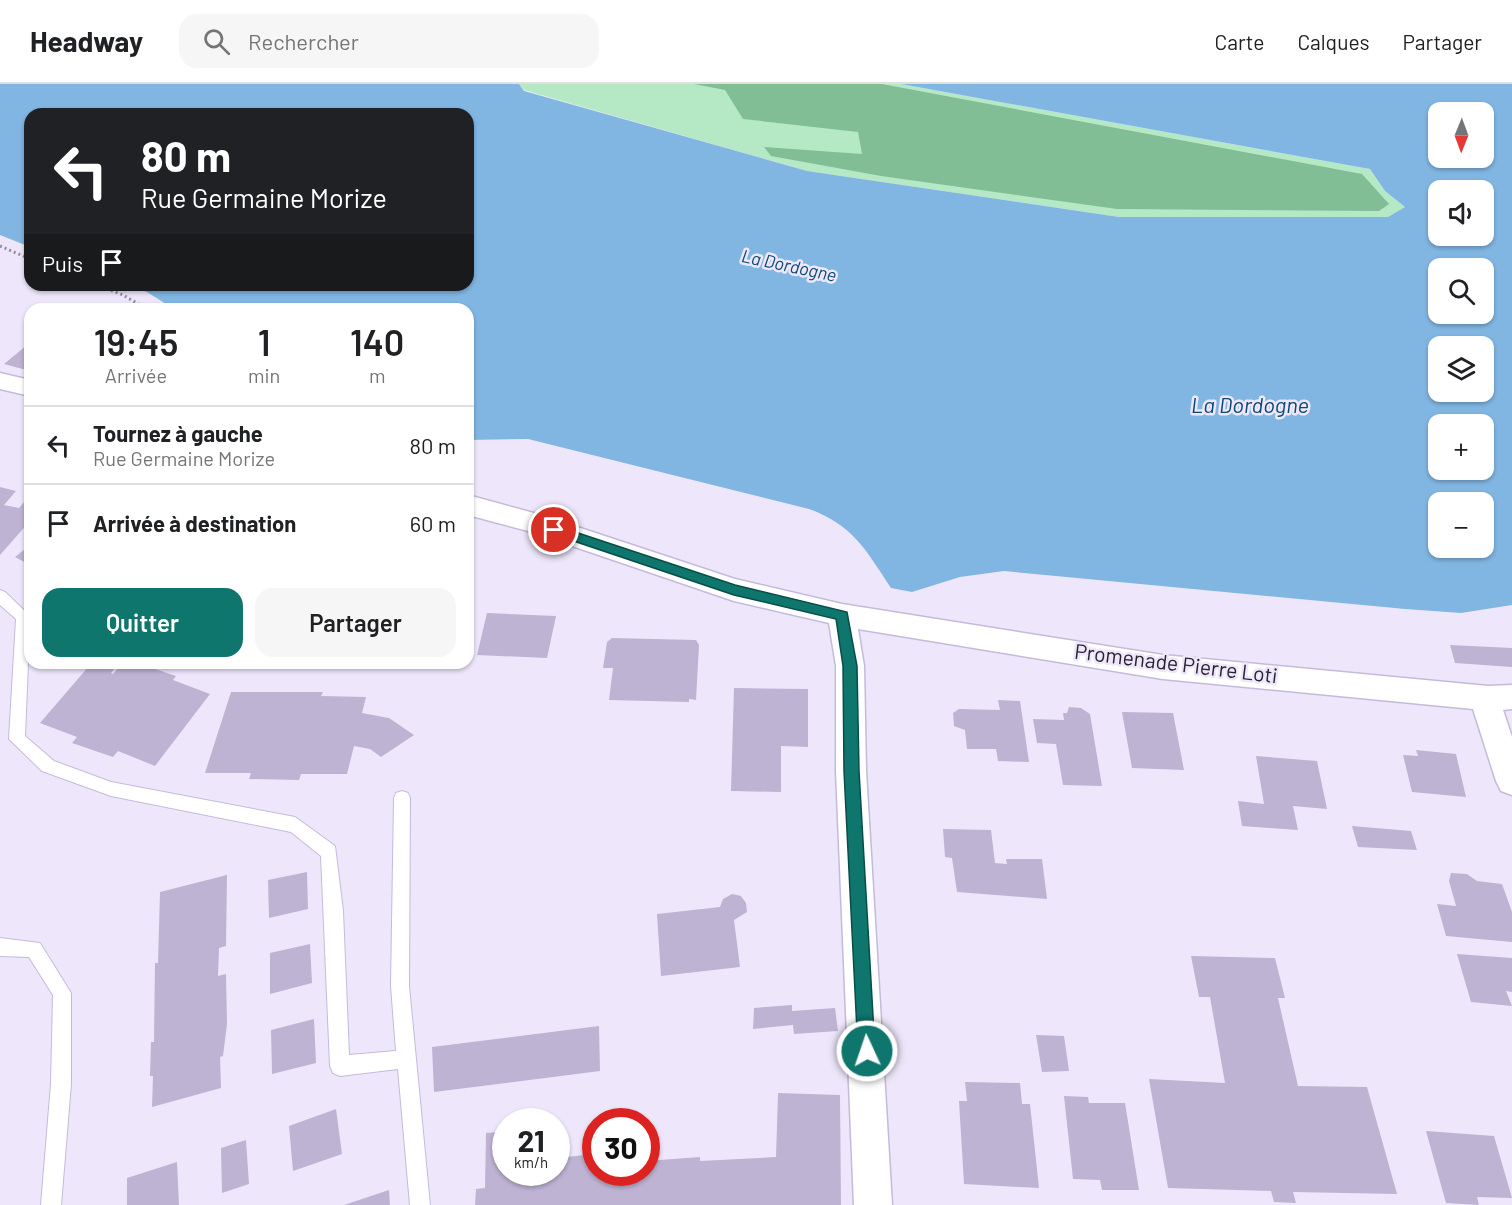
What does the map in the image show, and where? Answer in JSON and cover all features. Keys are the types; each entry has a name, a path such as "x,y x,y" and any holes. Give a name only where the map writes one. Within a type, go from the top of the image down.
{"street":[{"path":"2,383 24,387"},
{"name":"Promenade Pierre Loti","path":"474,507 532,522 734,590 842,615 1163,667 1500,698"},
{"path":"842,615 850,666 851,771 873,1205"},
{"path":"1500,698 1488,711 1512,781"}],"lane":[{"path":"0,596 23,617 17,740 48,766 111,789 295,825 329,852 334,911 340,1066 406,1059"},
{"path":"402,798 400,986 420,1205"},
{"path":"0,947 34,949 62,993 61,1084 51,1205"}],"path":[{"path":"0,246 24,256"},
{"path":"113,291 137,303"}],"green space":[{"path":"519,84 901,84 1370,169 1385,191 1405,207 1388,217 1119,217 807,171 524,90"},
{"path":"694,84 882,84 1362,174 1389,204 1379,211 1117,209 881,176 771,156 764,147 862,154 858,132 743,119 725,90"}],"water":[{"name":"La Dordogne","path":"0,84 519,84 524,91 807,171 1119,217 1388,217 1405,207 1385,191 1370,169 901,84 1512,84 1512,605 1461,613 1004,571 960,577 912,592 891,588 866,551 848,531 824,515 809,509 528,439 474,440 474,303 164,303 144,291 474,291 474,108 24,108 24,245 0,235"}],"building":[{"path":"24,347 24,369 4,364"},
{"path":"0,487 16,491 4,505 19,508 24,502 24,528 0,555"},
{"path":"24,550 24,562 15,557"},
{"path":"487,613 556,616 547,658 477,655"},
{"path":"612,638 696,640 699,645 696,700 689,699 689,702 609,700 613,668 603,668 607,642"},
{"path":"1450,645 1512,648 1512,667 1455,663"},
{"path":"86,669 114,669 111,673 113,674 118,669 155,669 176,676 173,680 210,694 155,766 118,751 113,757 72,743 77,737 40,723"},
{"path":"734,688 808,689 808,747 781,746 781,792 731,791"},
{"path":"231,692 323,692 321,696 366,697 362,713 389,718 414,735 381,757 370,749 354,746 347,774 301,774 299,780 249,779 251,773 205,773"},
{"path":"998,700 1020,701 1029,762 998,761 996,749 967,749 965,730 954,726 953,713 959,709 1000,710"},
{"path":"1069,707 1081,708 1090,714 1102,786 1063,785 1056,744 1037,743 1033,719 1064,720 1063,713 1067,713"},
{"path":"1122,712 1173,713 1184,770 1132,768"},
{"path":"1416,750 1456,754 1466,797 1412,792 1403,755 1418,756"},
{"path":"1256,756 1317,761 1327,809 1293,806 1298,830 1242,826 1238,801 1264,804"},
{"path":"1352,826 1411,831 1417,850 1358,847"},
{"path":"943,829 991,830 995,863 1007,864 1006,859 1042,859 1047,899 957,892 952,858 945,857"},
{"path":"307,872 308,909 269,918 268,880"},
{"path":"1451,873 1467,874 1477,881 1502,884 1512,912 1512,942 1446,936 1437,904 1456,906 1449,881"},
{"path":"227,875 226,946 219,948 218,976 226,974 227,1024 223,1056 220,1057 221,1088 152,1107 151,1042 154,1042 155,963 158,963 160,892"},
{"path":"732,894 741,896 746,903 747,912 734,920 740,967 661,976 657,914 720,907 723,899"},
{"path":"310,944 312,983 270,994 270,953"},
{"path":"1457,954 1512,958 1512,992 1506,991 1512,1006 1471,1002"},
{"path":"1191,956 1275,958 1285,998 1278,998 1298,1086 1367,1087 1397,1194 1293,1192 1296,1203 1274,1202 1271,1191 1168,1188 1149,1079 1225,1083 1210,997 1199,997"},
{"path":"792,1005 792,1011 835,1008 838,1031 794,1034 793,1025 753,1029 754,1008"},
{"path":"314,1019 316,1063 272,1074 271,1030"},
{"path":"599,1026 600,1071 434,1092 432,1047"},
{"path":"1036,1035 1064,1036 1069,1071 1042,1072"},
{"path":"965,1082 1020,1083 1022,1104 1030,1104 1039,1188 964,1184 959,1101 967,1101"},
{"path":"778,1093 840,1095 841,1205 475,1205 476,1189 485,1188 486,1133 492,1132 492,1186 570,1186 570,1157 582,1155 582,1186 660,1186 660,1160 700,1157 700,1161 776,1157"},
{"path":"1064,1096 1088,1097 1089,1103 1125,1103 1139,1190 1102,1190 1100,1180 1073,1179"},
{"path":"336,1109 342,1154 293,1171 289,1126"},
{"path":"1426,1131 1494,1136 1512,1198 1477,1197 1479,1205 1446,1203"},
{"path":"246,1140 249,1184 222,1193 221,1148"},
{"path":"177,1162 179,1205 127,1205 127,1178"},
{"path":"389,1190 390,1205 344,1205"}],"route":[{"path":"554,530 734,590 842,615 850,666 851,771 867,1051"}]}
